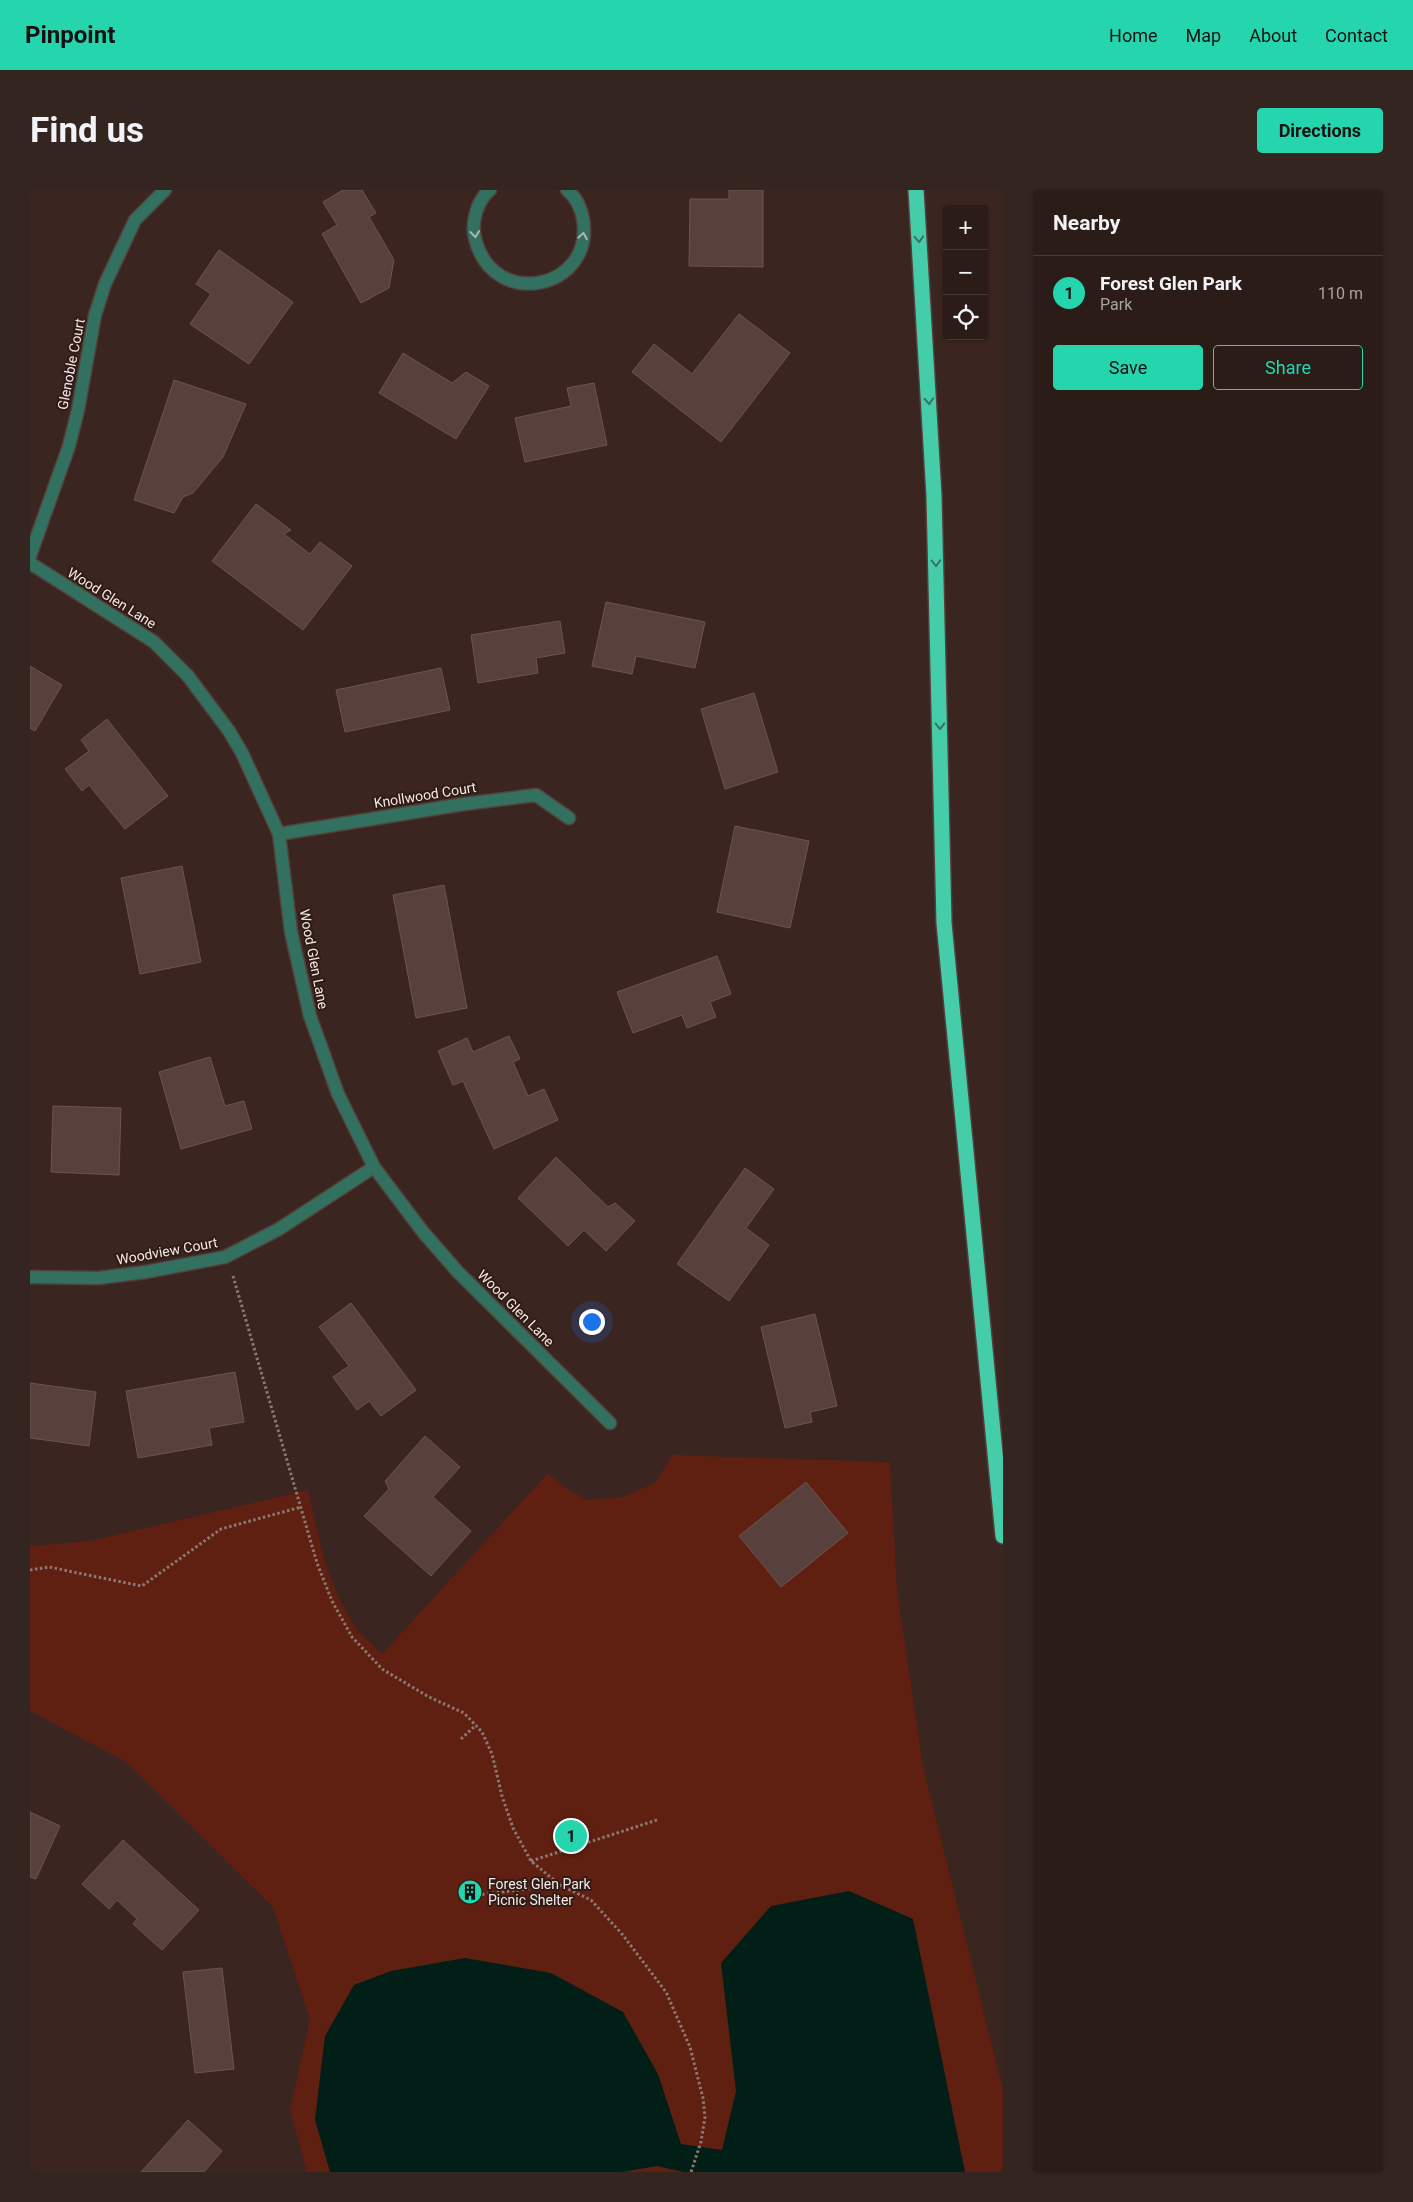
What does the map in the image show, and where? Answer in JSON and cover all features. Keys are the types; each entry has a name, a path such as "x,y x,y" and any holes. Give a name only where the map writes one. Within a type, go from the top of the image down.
{"highway":[{"path":"916,190 934,496 944,923 1003,1536"}],"street":[{"name":"Glenoble Court","path":"30,556 69,446 78,410 95,315 105,284 135,220 165,190"},
{"path":"490,190 476,211 473,231 478,252 488,268 499,276 519,284 537,284 554,278 570,268 580,251 585,230 582,212 573,195 567,190"},
{"name":"Wood Glen Lane","path":"30,563 154,642 188,676 234,738 279,834 291,932 310,1016 338,1094 374,1167 423,1232 458,1271 610,1422"},
{"name":"Knollwood Court","path":"279,834 536,794 569,818"},
{"name":"Woodview Court","path":"30,1277 98,1278 146,1272 225,1257 279,1229 374,1167"}],"path":[{"path":"225,1257 232,1274 317,1563 332,1601 352,1638 382,1669 429,1697 464,1713 482,1732 492,1754 502,1796 513,1828 531,1861 560,1884 591,1900 622,1934 666,1992 690,2047 703,2098 704,2117 701,2142 691,2172"},
{"path":"30,1570 49,1567 142,1586 221,1529 301,1507"},
{"path":"461,1739 476,1725"},
{"path":"531,1861 657,1820"},
{"path":"477,1895 560,1884"}],"shaded area":[{"path":"672,1455 890,1462 897,1590 923,1766 1003,2090 1003,2172 307,2172 290,2110 310,2019 273,1907 126,1762 30,1711 30,1546 90,1541 308,1490 332,1582 360,1633 382,1654 548,1473 563,1486 587,1500 623,1497 655,1483"}],"water":[{"path":"849,1891 913,1919 965,2172 684,2172 657,2166 622,2172 330,2172 315,2120 325,2036 354,1985 391,1971 465,1958 551,1973 623,2012 658,2074 681,2144 722,2150 736,2091 721,1963 771,1906"}],"building":[{"path":"343,190 362,190 376,213 369,217 394,260 389,288 361,303 322,234 337,225 323,202"},
{"path":"729,190 763,190 763,267 689,266 690,199 729,199"},
{"path":"219,250 293,302 249,364 190,324 211,294 196,284"},
{"path":"739,314 790,353 721,442 632,372 654,344 692,374"},
{"path":"403,353 452,383 466,372 489,386 456,439 379,393"},
{"path":"174,380 246,404 223,457 193,493 183,497 174,513 134,500"},
{"path":"594,383 607,445 525,462 515,418 571,406 567,388"},
{"path":"256,504 291,530 284,534 310,554 320,542 352,566 303,630 212,561"},
{"path":"606,602 705,622 695,668 636,656 632,674 592,666"},
{"path":"560,621 565,653 536,658 538,673 478,683 471,635"},
{"path":"30,666 62,685 35,731 30,728"},
{"path":"441,668 450,710 345,732 336,690"},
{"path":"754,693 778,772 725,789 701,709"},
{"path":"107,719 168,796 125,829 89,785 82,791 65,769 89,751 81,740"},
{"path":"735,826 809,841 790,928 717,912"},
{"path":"182,866 201,962 140,974 121,878"},
{"path":"444,885 467,1008 416,1018 393,895"},
{"path":"717,956 731,994 710,1002 716,1017 687,1028 682,1015 633,1033 617,992"},
{"path":"509,1036 520,1059 513,1062 528,1096 544,1089 558,1120 494,1149 463,1081 453,1085 438,1051 467,1038 473,1052"},
{"path":"210,1057 225,1106 244,1101 252,1129 181,1149 159,1072"},
{"path":"53,1106 121,1108 119,1175 51,1172"},
{"path":"556,1157 608,1207 615,1203 635,1221 606,1251 584,1230 568,1246 518,1198"},
{"path":"745,1168 774,1189 746,1228 769,1245 729,1301 677,1264"},
{"path":"351,1303 416,1390 381,1416 369,1401 357,1410 333,1377 349,1366 319,1327"},
{"path":"815,1314 837,1406 810,1412 812,1422 785,1428 761,1327"},
{"path":"235,1372 244,1422 209,1428 212,1445 138,1458 126,1391"},
{"path":"30,1383 96,1392 89,1446 30,1438"},
{"path":"425,1436 460,1467 433,1497 471,1531 431,1576 364,1516 389,1489 385,1481"},
{"path":"806,1482 848,1533 781,1587 739,1536"},
{"path":"30,1812 60,1826 36,1879 30,1877"},
{"path":"123,1840 199,1910 162,1950 133,1924 137,1919 117,1900 109,1909 82,1884"},
{"name":"Forest Glen Park Picnic Shelter","path":"472,1886 477,1889 477,1900 469,1903 462,1898 464,1888"},
{"path":"222,1968 234,2069 195,2073 183,1972"},
{"path":"188,2120 222,2151 204,2172 141,2172"}],"place":[{"name":"Forest Glen Park","path":"571,1836"},
{"name":"Forest Glen Park Picnic Shelter","path":"470,1892"}]}
